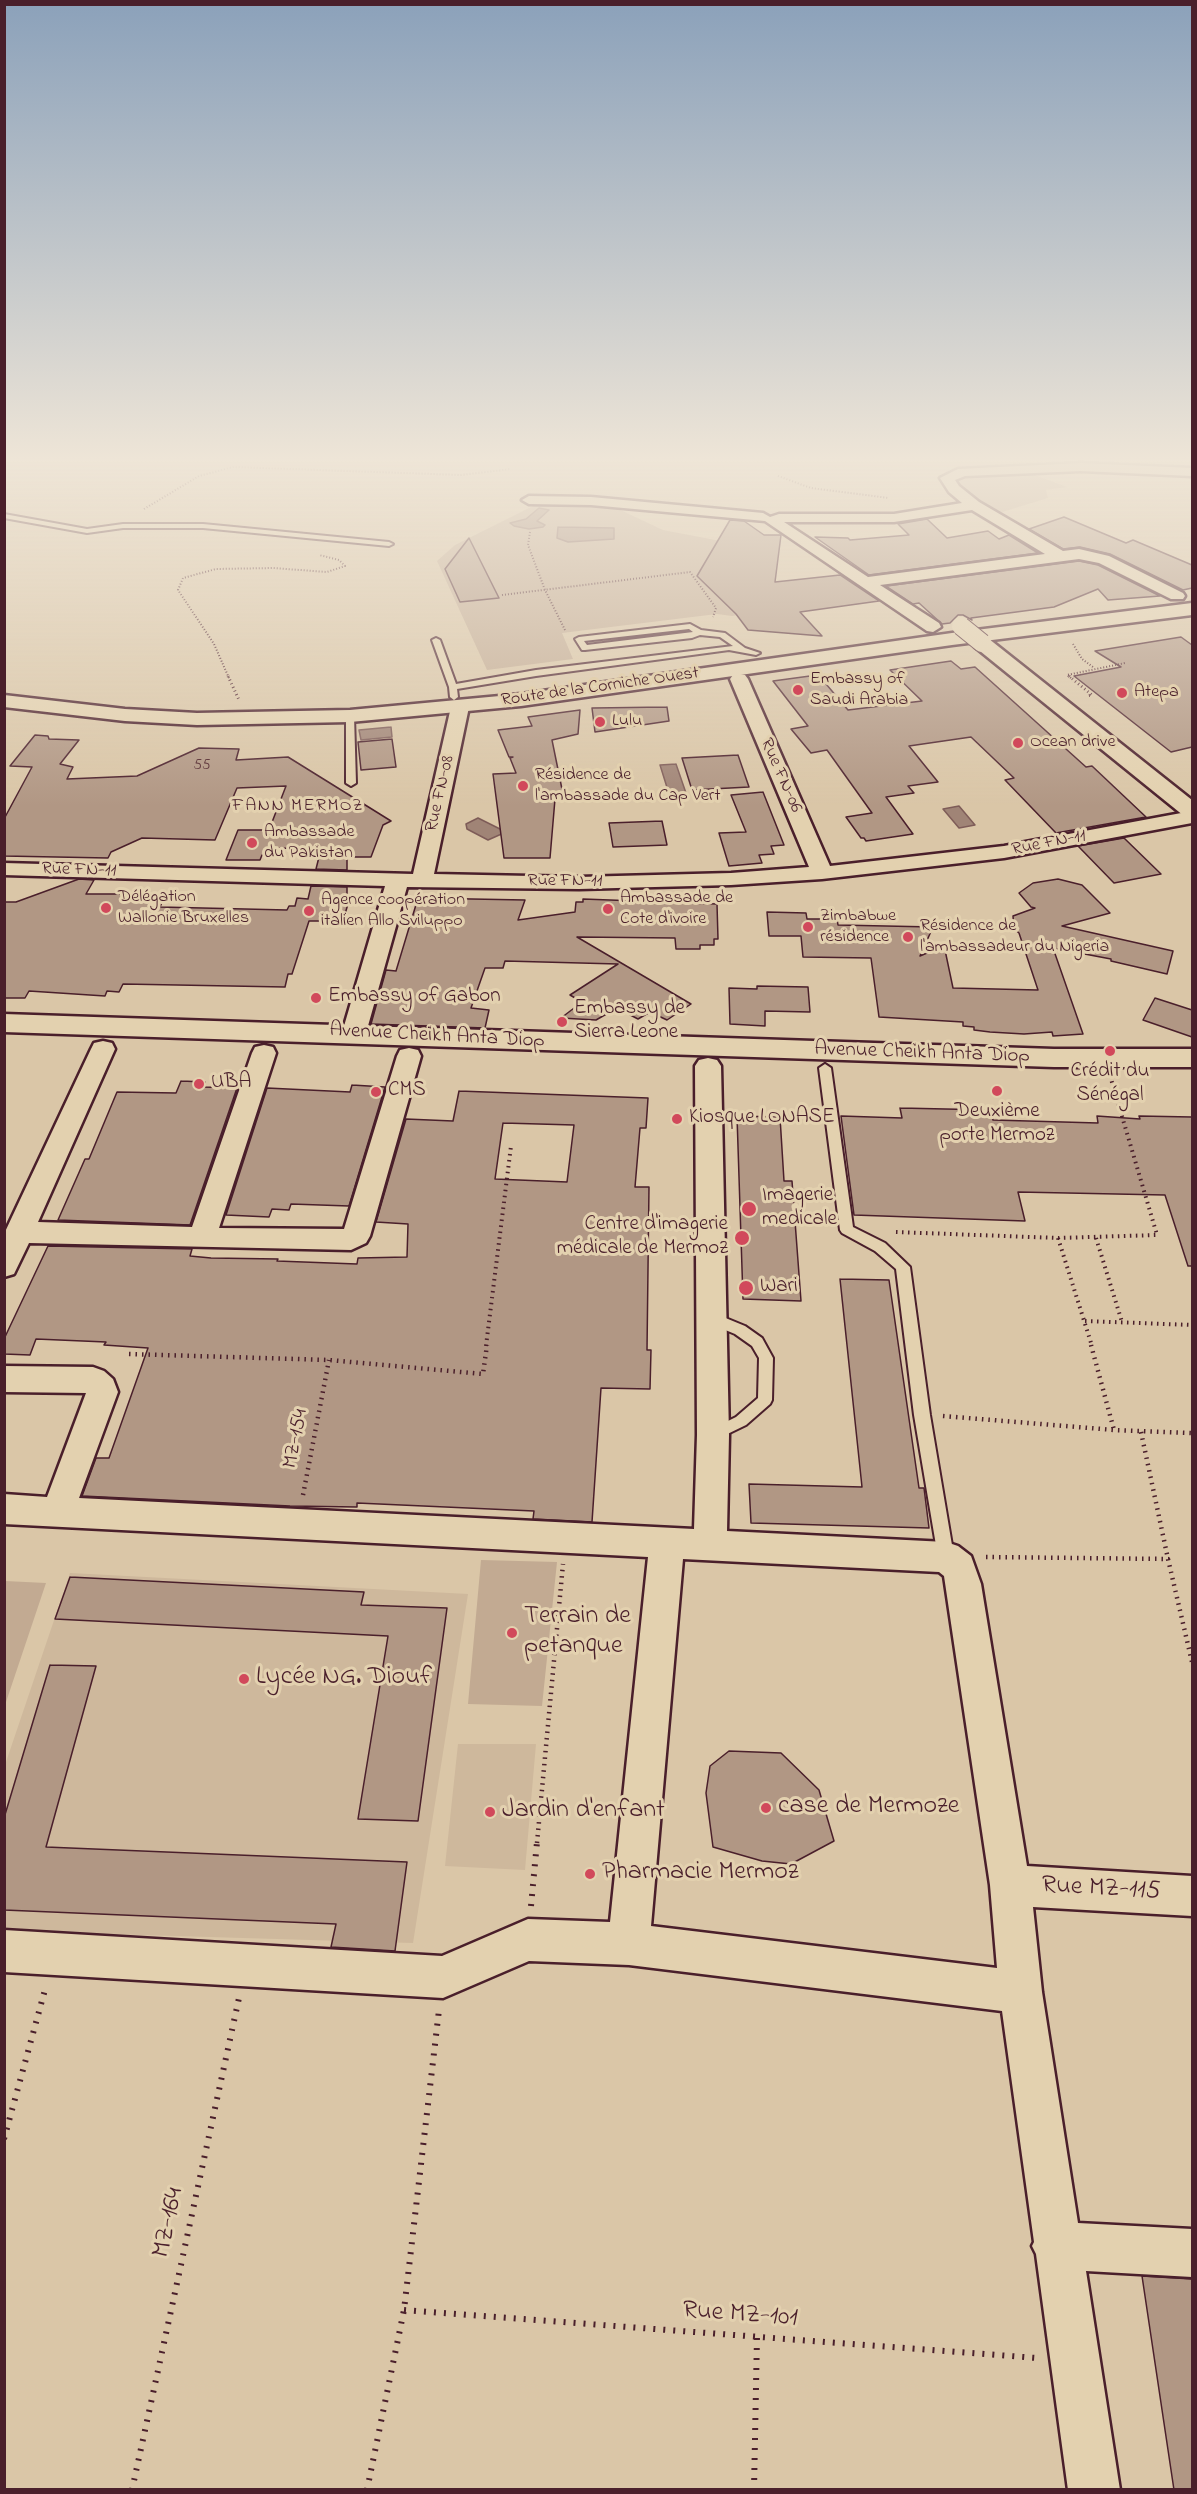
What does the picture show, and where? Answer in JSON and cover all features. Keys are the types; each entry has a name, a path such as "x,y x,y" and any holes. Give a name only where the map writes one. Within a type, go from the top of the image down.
{"main road":[{"path":"509,691 549,680 749,651 1187,597"},
{"name":"Route de la Corniche Ouest","path":"4,701 105,713 197,719 350,716 456,697 1187,597"},
{"name":"Route de la Corniche Ouest","path":"4,690 90,701 200,708 352,705 603,687 1192,609"},
{"path":"603,687 673,685 739,679 1192,616"},
{"path":"960,625 1192,811"},
{"name":"Avenue Cheikh Anta Diop","path":"4,1023 1054,1058 1192,1058"},
{"name":"Avenue Cheikh Anta Diop","path":"4,1046 708,1066 1192,1074"}],"street":[{"path":"851,572 933,627"},
{"path":"865,582 937,572"},
{"path":"1132,572 1187,597"},
{"name":"Rue FN-06","path":"739,679 822,873"},
{"name":"Rue FN-08","path":"422,880 456,697"},
{"name":"Rue FN-11","path":"4,869 579,883 731,879 822,873 1004,852 1192,817"},
{"path":"354,1033 398,880"},
{"path":"4,1266 103,1049"},
{"path":"202,1238 264,1053"},
{"path":"20,1232 347,1241 354,1238 394,1113 409,1056"},
{"path":"708,1066 713,1435 710,1545"},
{"path":"4,1379 93,1380 102,1388 58,1511"},
{"path":"4,1509 946,1557 959,1567 964,1584 1010,1885 1021,1992 1056,2246 1094,2490"},
{"path":"629,1944 667,1543"},
{"name":"Rue MZ-115","path":"1010,1885 1192,1896"},
{"path":"4,1951 443,1977 528,1940 629,1944 1021,1992"},
{"path":"1056,2246 1192,2253"}],"lane":[{"path":"579,639 690,626 699,632 722,635 749,651"},
{"path":"436,640 456,697 662,656 729,648 749,651"},
{"path":"350,716 351,783"},
{"path":"825,1068 847,1230 880,1247 903,1267 922,1415 946,1557"},
{"path":"710,1317 740,1330 757,1342 766,1358 765,1400 741,1421 713,1435"}],"path":[{"path":"204,572 183,578 178,590 214,644 240,703"},
{"path":"538,572 566,630 579,639"},
{"path":"502,595 690,573 716,608 709,632"},
{"path":"1066,634 1082,659 1094,668"},
{"path":"1086,696 1092,695 1067,675 1125,663"},
{"path":"847,1230 1058,1238 1157,1235 1110,1074"},
{"path":"129,1354 329,1360 483,1374 512,1146"},
{"path":"1058,1238 1085,1321 1114,1431"},
{"path":"1096,1238 1122,1322"},
{"path":"1085,1321 1192,1325"},
{"name":"MZ-154","path":"298,1524 329,1360"},
{"path":"922,1415 1114,1431 1192,1434"},
{"path":"1142,1432 1192,1662"},
{"path":"528,1940 565,1537"},
{"path":"946,1557 1168,1559"},
{"path":"4,2139 54,1954"},
{"name":"MZ-164","path":"132,2490 246,1965"},
{"path":"367,2490 404,2310 443,1977"},
{"name":"Rue MZ-101","path":"404,2310 1074,2360"},
{"path":"754,2490 757,2336"}],"shaded area":[{"path":"442,572 758,572 774,609 732,616 717,614 562,633 573,659 487,670"},
{"path":"391,727 392,737 361,740 359,730"},
{"path":"676,764 687,796 670,797 660,765"},
{"path":"959,806 975,825 959,828 943,809"},
{"path":"478,818 506,832 488,840 467,829 466,824"},
{"name":"Terrain de petanque","path":"481,1560 557,1562 542,1706 468,1704"},
{"name":"Lycée NG. Diouf","path":"70,1573 468,1594 413,1943 5,1931 5,1765"},
{"path":"4,1581 46,1583 5,1705"},
{"name":"Jardin d'enfant","path":"458,1744 536,1744 525,1870 445,1866"}],"building":[{"path":"447,572 486,572 499,598 460,602"},
{"path":"699,572 776,572 775,582 840,575 879,601 800,612 822,636 748,630 736,614 697,576"},
{"path":"865,572 889,572 869,575"},
{"path":"991,572 1113,572 1160,596 1108,600 1098,589 1054,607 971,618 972,620 958,615 950,623 942,624 919,603 913,604 886,586"},
{"path":"1147,572 1192,572 1192,588 1183,590"},
{"path":"1181,637 1192,645 1192,747 1171,752 1074,676 1121,667 1095,651"},
{"path":"951,661 961,669 975,667 1086,767 1092,766 1146,817 1056,833 1005,780 1014,778 971,737 909,746 938,782 908,786 914,793 886,797 913,834 866,841 861,838 846,817 872,813 827,750 811,753 791,729 808,726 773,681 810,676 813,680 821,678 848,710 922,701 890,670"},
{"path":"667,707 669,721 595,732 592,708"},
{"path":"580,710 578,734 552,740 564,799 555,799 550,858 504,858 493,774 516,773 510,758 513,757 509,757 498,730 532,726 528,717"},
{"path":"35,735 48,736 49,739 79,740 60,764 73,767 67,779 137,776 199,748 239,749 236,760 288,757 391,821 383,825 371,857 347,857 347,870 316,869 321,849 274,848 272,855 262,855 260,860 226,860 238,830 269,830 286,786 237,788 215,840 142,838 111,852 108,858 4,856 4,819 32,767 10,766"},
{"path":"392,739 396,767 361,770 358,742"},
{"path":"738,755 749,787 692,790 682,758"},
{"path":"763,792 784,845 771,846 774,854 759,855 762,863 729,866 719,833 746,832 731,795"},
{"path":"662,821 667,845 613,847 609,823"},
{"path":"1124,838 1161,874 1114,883 1078,846"},
{"path":"79,879 94,880 86,894 143,894 143,896 150,897 148,899 163,900 160,907 287,910 289,906 295,906 297,898 308,899 311,886 347,887 347,897 350,897 343,921 309,921 292,974 288,974 285,987 123,984 119,992 107,991 105,996 29,991 25,998 4,998 4,902 16,902"},
{"path":"1058,879 1082,885 1110,913 1062,926 1173,951 1167,974 1111,961 1111,959 1053,948 1083,1034 1053,1036 1052,1032 1024,1034 990,1032 963,1026 963,1022 879,1017 871,958 803,957 801,936 769,936 767,912 806,913 807,919 837,919 838,925 933,927 920,956 934,950 945,950 953,988 1038,990 1019,933 1014,929 1013,916 1035,908 1031,907 1019,893 1033,883"},
{"path":"418,898 525,900 518,920 575,912 576,902 583,902 583,899 717,904 718,939 714,939 714,945 700,945 700,949 676,949 675,938 577,937 691,1004 667,1020 650,1012 638,1019 617,1008 596,1020 561,1018 582,1002 570,995 618,964 505,961 503,968 485,968 471,1008 489,1010 485,1028 371,1024 386,970 396,971"},
{"path":"757,986 808,987 810,1012 765,1011 765,1026 730,1024 729,988 757,989"},
{"path":"1155,998 1192,1010 1192,1037 1143,1020"},
{"path":"181,1081 205,1082 203,1087 237,1088 190,1225 58,1220 85,1159 89,1159 117,1092 176,1093"},
{"path":"352,1085 385,1087 349,1206 291,1204 289,1210 272,1209 269,1217 226,1215 267,1088 350,1092"},
{"path":"459,1091 648,1098 646,1128 640,1128 635,1187 649,1187 647,1350 651,1350 650,1389 601,1388 592,1522 533,1519 534,1511 357,1503 357,1507 290,1506 82,1496 96,1458 109,1458 148,1348 104,1345 106,1342 36,1339 30,1355 4,1354 4,1339 48,1246 192,1249 190,1256 357,1264 358,1258 407,1257 408,1224 376,1222 406,1119 453,1121","holes":["503,1123 574,1125 567,1182 495,1179"]},
{"path":"900,1108 991,1110 993,1120 1098,1123 1097,1116 1140,1119 1139,1116 1192,1117 1192,1266 1188,1266 1165,1195 1018,1192 1025,1221 854,1215 841,1116 902,1118"},
{"path":"737,1116 780,1117 784,1181 792,1181 801,1301 743,1299"},
{"path":"840,1279 889,1280 919,1488 924,1488 929,1528 751,1523 749,1484 862,1487"},
{"path":"70,1577 364,1592 361,1605 447,1608 418,1821 358,1819 388,1636 55,1619"},
{"path":"50,1665 96,1666 46,1847 407,1862 395,1951 331,1947 336,1924 4,1910 4,1818"},
{"name":"case de Mermoze","path":"729,1751 781,1753 819,1790 834,1841 791,1864 762,1861 713,1847 706,1793 710,1766"},
{"path":"1142,2276 1192,2279 1192,2490 1174,2490"}],"place":[{"name":"Embassy of Saudi Arabia","path":"798,690"},
{"name":"Atepa","path":"1122,693"},
{"name":"Lulu","path":"600,722"},
{"name":"Ocean drive","path":"1018,743"},
{"name":"Résidence de l'ambassade du Cap Vert","path":"523,786"},
{"name":"Ambassade du Pakistan","path":"252,843"},
{"name":"Délégation Wallonie Bruxelles","path":"106,908"},
{"name":"Ambassade de Cote d'ivoire","path":"608,909"},
{"name":"Agence coopération italien Allo Sviluppo","path":"309,911"},
{"name":"Zimbabwe résidence","path":"808,927"},
{"name":"Résidence de l'ambassadeur du Nigeria","path":"908,937"},
{"name":"Embassy of Gabon","path":"316,998"},
{"name":"Embassy de Sierra Leone","path":"562,1022"},
{"name":"Crédit du Sénégal","path":"1110,1051"},
{"name":"UBA","path":"199,1084"},
{"name":"Deuxième porte Mermoz","path":"997,1091"},
{"name":"CMS","path":"376,1092"},
{"name":"Kiosque LONASE","path":"677,1119"},
{"name":"Imagerie medicale","path":"749,1209"},
{"name":"Centre d'imagerie médicale de Mermoz","path":"742,1238"},
{"name":"Wari","path":"746,1288"},
{"name":"Terrain de petanque","path":"512,1633"},
{"name":"Lycée NG. Diouf","path":"244,1679"},
{"name":"case de Mermoze","path":"766,1808"},
{"name":"Jardin d'enfant","path":"490,1812"},
{"name":"Pharmacie Mermoz","path":"590,1874"}],"district":[{"name":"FANN MERMOZ","path":"298,807"}]}
